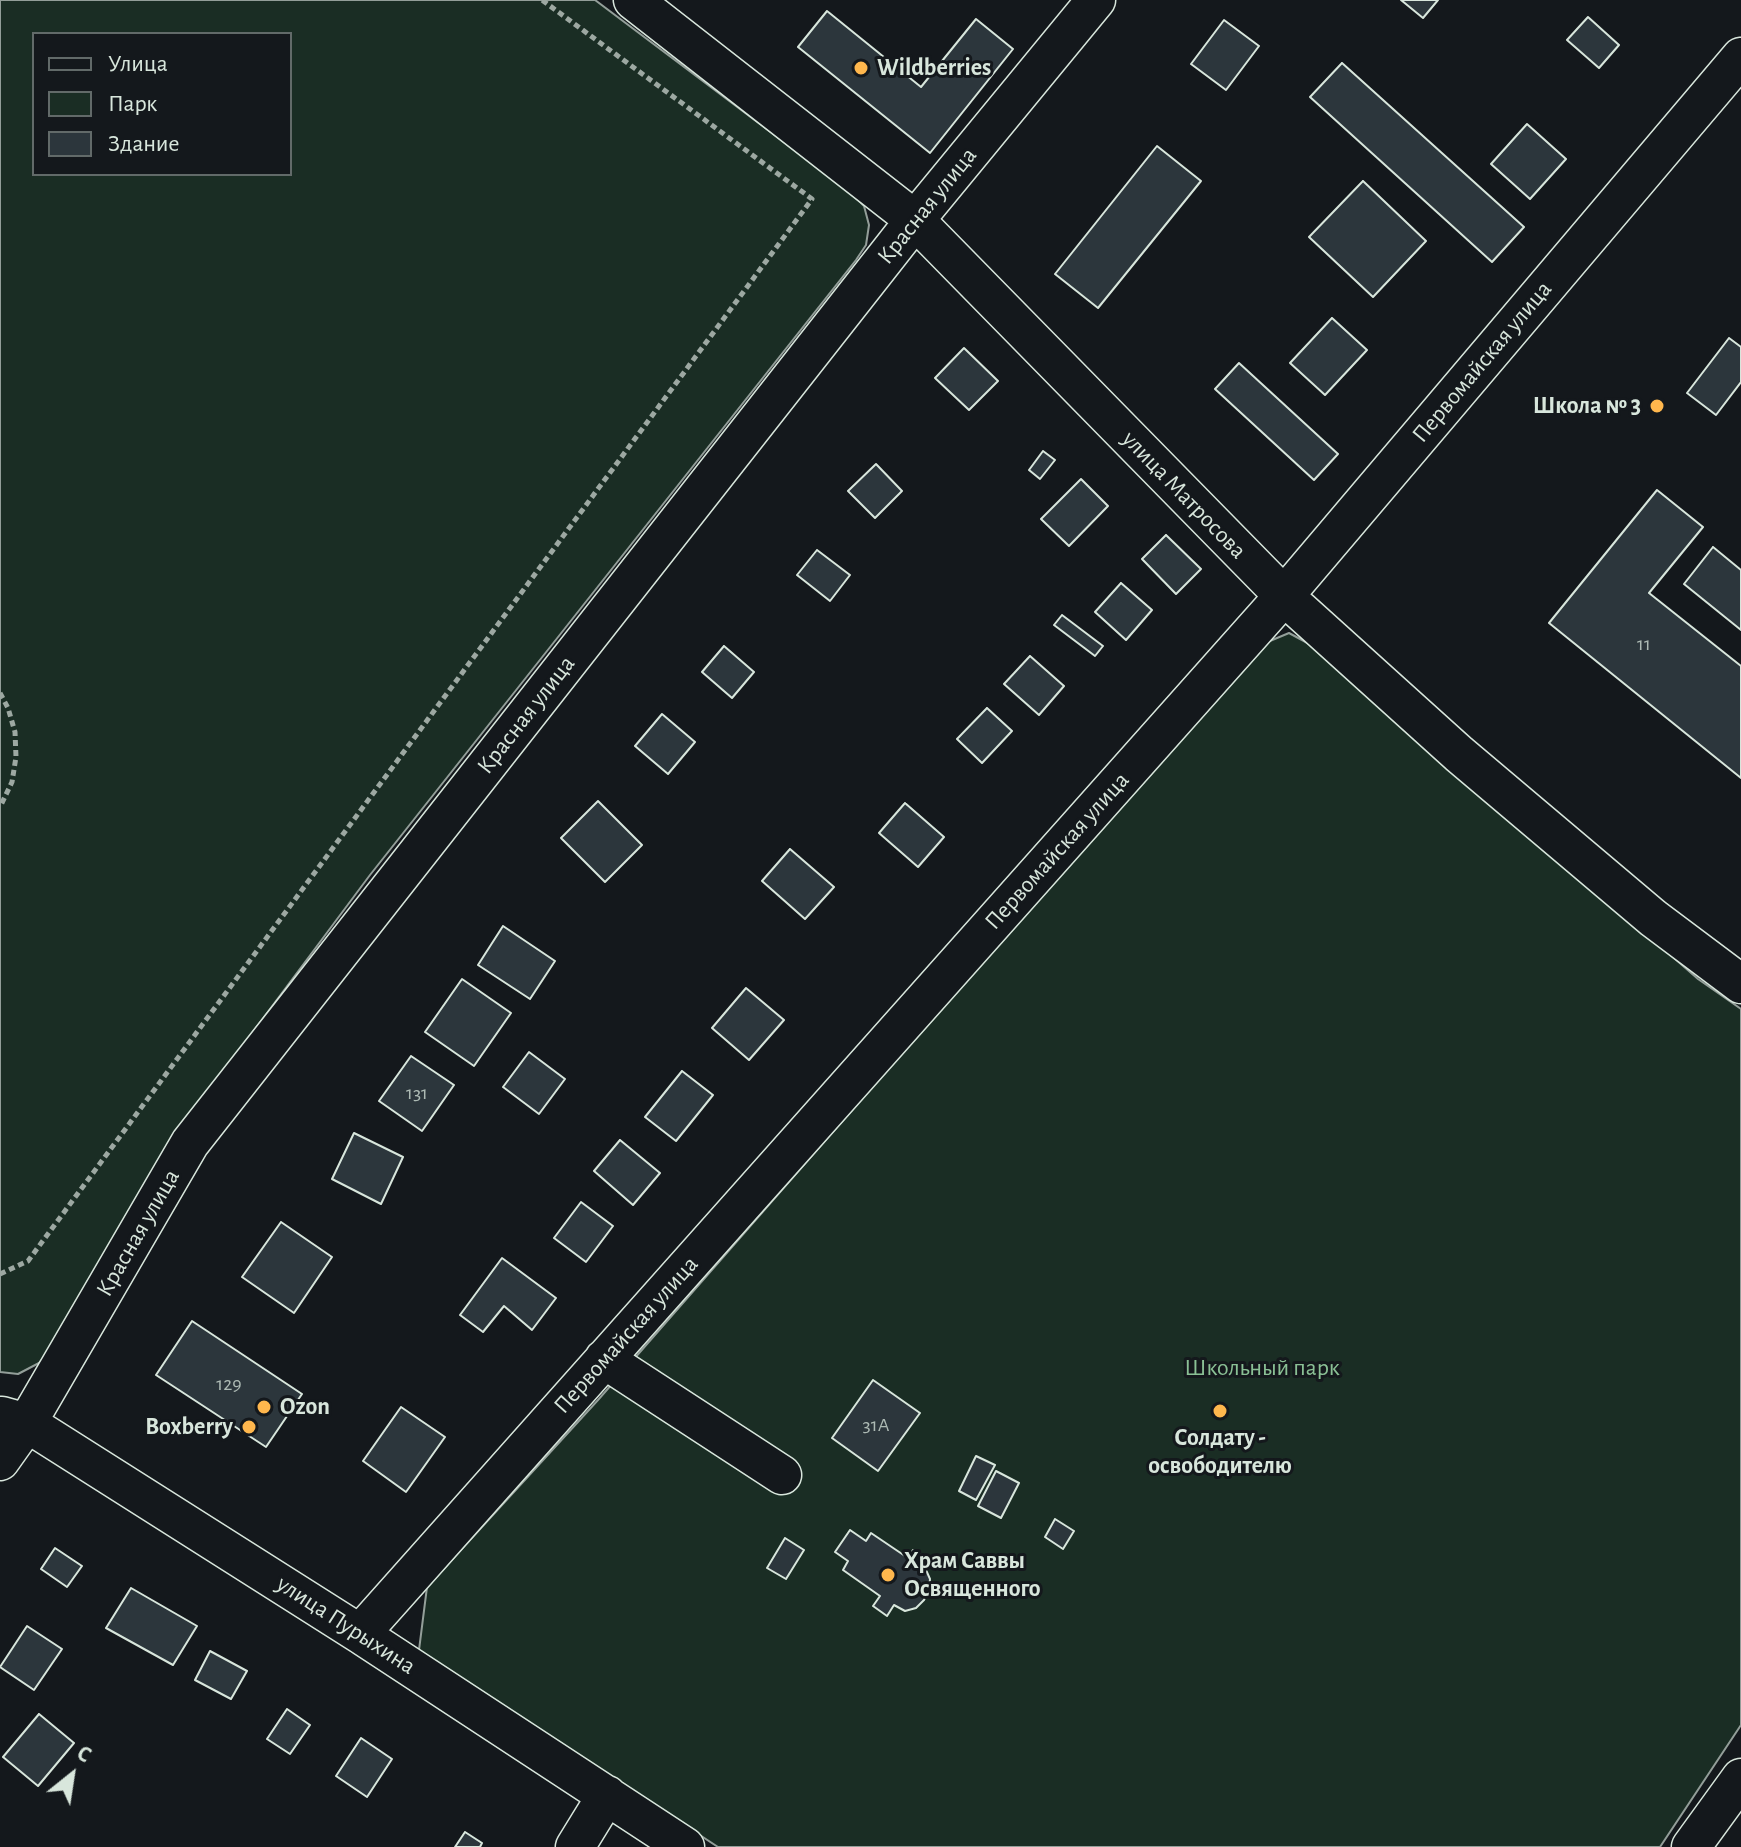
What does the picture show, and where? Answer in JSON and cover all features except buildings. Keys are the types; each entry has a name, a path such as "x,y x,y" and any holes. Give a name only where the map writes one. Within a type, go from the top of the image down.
{"street":[{"name":"улица Матросова","path":"633,0 915,220 1284,596 1459,754 1653,918 1741,984"},
{"name":"Красная улица","path":"0,1461 13,1419 190,1143 915,220 1096,0"},
{"name":"Первомайская улица","path":"360,1634 1284,596 1741,57"},
{"path":"604,1359 782,1475"},
{"name":"улица Пурыхина","path":"13,1419 360,1634 685,1847"},
{"path":"1691,1847 1741,1778"},
{"path":"575,1847 607,1795"}],"path":[{"path":"0,1274 28,1261 812,199 542,0"},
{"path":"0,693 15,732 16,757 12,782 0,807"}],"green space":[{"path":"0,0 595,0 849,191 864,206 869,225 866,245 370,875 176,1135 59,1343 39,1363 18,1374 0,1372"},
{"name":"Школьный парк","path":"1289,633 1324,652 1698,979 1741,1009 1741,1725 1660,1847 718,1847 419,1650 427,1587 598,1400 1258,646"}],"place":[{"name":"Wildberries","path":"861,68"},
{"name":"Школа № 3","path":"1657,406"},
{"name":"Ozon","path":"264,1407"},
{"name":"Солдату - освободителю","path":"1220,1411"},
{"name":"Boxberry","path":"249,1427"},
{"name":"Храм Саввы Освященного","path":"888,1575"}]}
